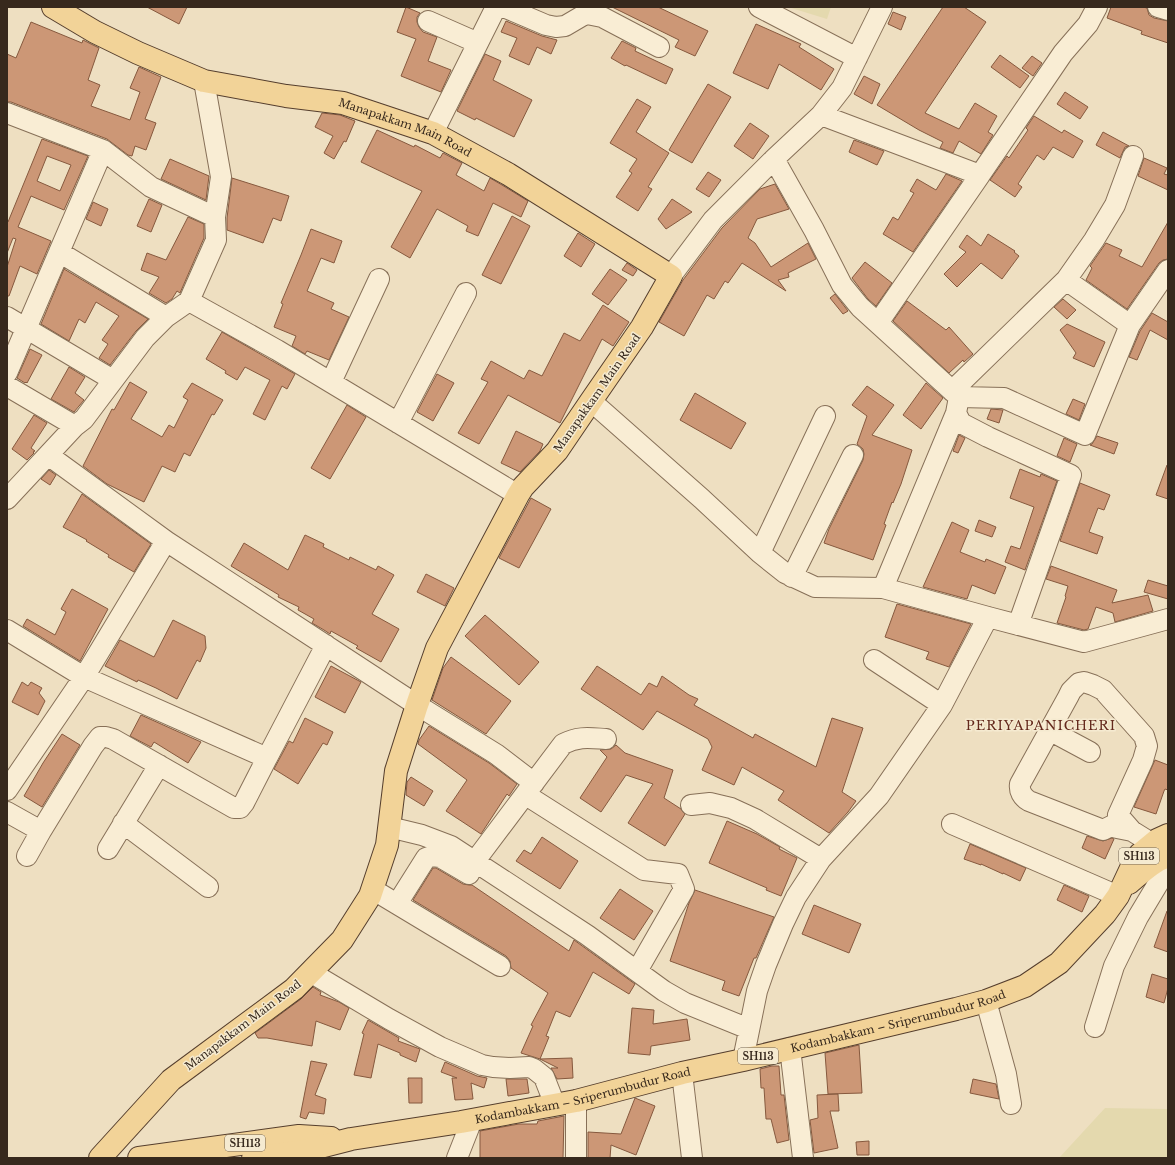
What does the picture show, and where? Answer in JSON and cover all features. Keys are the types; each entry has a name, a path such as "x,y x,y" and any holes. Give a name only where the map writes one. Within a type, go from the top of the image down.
{"main road":[{"name":"Manapakkam Main Road","path":"53,7 96,32 204,81 286,96 343,103 433,133 508,174 670,276 642,328 557,451 518,495 437,648 416,705 396,771 387,845 370,896 342,940 294,989 171,1080 100,1158"},
{"name":"Kodambakkam – Sriperumbudur Road","path":"259,1158 295,1155 352,1139 472,1120 565,1103 682,1073 743,1060 986,1001 1025,986 1059,963 1105,914 1120,892 1148,867 1162,858 1163,845"},
{"name":"Kodambakkam – Sriperumbudur Road","path":"139,1158 299,1136 352,1139"}],"street":[{"path":"433,133 494,11 498,7 506,8 546,25 556,27 565,26 588,14 602,17 659,47"},
{"path":"759,7 857,58"},
{"path":"670,276 713,220 774,159 821,115 842,88 882,7"},
{"path":"878,323 1063,53 1088,24 1097,7"},
{"path":"1158,7 1168,10"},
{"path":"428,21 478,43"},
{"path":"7,499 75,426 84,420 145,338 166,317 189,301 216,240 215,217 221,177 204,81"},
{"path":"7,113 103,150 151,187 215,217"},
{"path":"821,115 980,175"},
{"path":"7,373 103,150"},
{"path":"883,588 955,400 1066,280 1094,240 1115,205 1133,156"},
{"path":"774,159 814,230 842,285 860,306 955,400 961,423 1071,475 1018,625"},
{"path":"59,252 166,317"},
{"path":"955,400 1004,398 1085,435 1130,325 1168,270"},
{"path":"331,382 379,279"},
{"path":"1066,280 1130,325"},
{"path":"398,423 466,293"},
{"path":"189,301 277,350 518,495"},
{"path":"7,317 113,380"},
{"path":"7,386 75,426"},
{"path":"591,401 702,499 760,553 785,573 814,587 883,588 1084,642 1168,619"},
{"path":"760,553 825,416"},
{"path":"48,455 166,541 416,705 496,754 530,789 644,870 678,874 684,889 637,971"},
{"path":"792,577 853,455"},
{"path":"7,790 84,677 166,541"},
{"path":"743,1060 757,991 783,924 796,896 821,859 880,796 942,705 988,617"},
{"path":"8,634 84,677 266,758"},
{"path":"27,856 93,746 100,737 114,739 234,808 240,808 244,803 266,758 326,645"},
{"path":"874,660 942,705"},
{"path":"1121,824 1147,746 1144,736 1103,690 1084,682 1079,683 1071,691 1020,784 1020,791 1023,797 1029,801 1103,830 1121,824 1163,845"},
{"path":"1050,730 1090,752"},
{"path":"472,868 563,744 574,739 606,739"},
{"path":"108,848 159,765"},
{"path":"692,805 710,803 731,808 755,820 821,859"},
{"path":"7,812 41,831"},
{"path":"123,823 208,887"},
{"path":"952,824 1120,892"},
{"path":"389,827 422,835 451,846 472,868"},
{"path":"397,904 426,858 432,856 440,857 472,868 587,935 664,991 685,1003 749,1029"},
{"path":"1095,1027 1114,966 1138,917 1168,867"},
{"path":"372,889 500,966"},
{"path":"310,972 440,1047 482,1065 505,1068 529,1067 534,1069 544,1077 565,1103 576,1158"},
{"path":"986,1001 1006,1074 1011,1104"},
{"path":"790,1048 803,1158"},
{"path":"682,1073 692,1158"},
{"path":"457,1158 472,1120"}],"shaded area":[{"path":"788,7 831,7 827,19"},
{"path":"1105,1108 1168,1109 1168,1158 1059,1158"}],"building":[{"path":"147,7 187,7 179,24"},
{"path":"406,7 420,13 417,17 417,22 423,32 437,37 428,61 451,70 441,92 401,76 416,39 397,32"},
{"path":"612,7 658,7 708,31 695,56 675,47 679,40"},
{"path":"943,7 964,7 986,22 925,113 959,129 975,103 997,116 988,132 993,135 981,154 959,141 953,153 940,148 943,142 919,130 877,105"},
{"path":"1111,7 1143,7 1147,8 1149,15 1154,18 1168,21 1168,43 1141,34 1142,31 1107,18"},
{"path":"893,12 906,17 901,30 888,24"},
{"path":"506,21 542,36 557,40 551,54 537,47 529,65 509,56 517,38 501,32"},
{"path":"31,22 82,43 83,40 99,48 88,80 100,85 91,106 130,120 140,92 130,88 139,67 161,77 145,119 156,123 146,150 135,146 132,156 128,155 107,139 11,102 7,102 7,54 16,58"},
{"path":"756,24 801,44 799,47 834,69 821,90 779,64 768,89 733,73"},
{"path":"622,41 636,48 635,51 673,69 666,84 626,65 625,66 611,58"},
{"path":"485,54 501,61 493,80 532,100 514,137 476,118 475,120 457,111"},
{"path":"1000,55 1029,76 1020,88 991,67"},
{"path":"1032,56 1042,63 1033,76 1022,68"},
{"path":"864,76 880,84 872,104 854,94"},
{"path":"708,84 731,97 692,163 669,150"},
{"path":"1065,92 1088,107 1080,119 1057,104"},
{"path":"637,99 651,107 636,132 669,153 648,187 652,189 638,211 616,197 632,173 629,171 637,159 610,143"},
{"path":"322,113 340,115 355,121 346,142 344,141 334,159 324,153 333,136 315,127"},
{"path":"1034,116 1062,133 1064,130 1083,141 1073,158 1053,147 1044,160 1037,155 1018,184 1022,187 1015,197 990,180 1007,156 1009,158 1028,130 1026,128"},
{"path":"750,123 769,136 753,159 734,146"},
{"path":"377,130 414,147 415,145 440,158 443,153 462,163 456,175 484,191 490,178 502,185 528,201 521,217 493,203 478,236 466,231 468,226 437,209 410,258 391,247 422,191 361,162"},
{"path":"1103,132 1129,146 1125,147 1120,158 1096,145"},
{"path":"42,139 88,156 64,210 31,196 18,227 51,241 37,274 20,266 9,296 7,296 7,267 16,239 13,238 7,253 8,222","holes":["47,156 71,165 60,191 37,181"]},
{"path":"854,140 884,151 877,165 849,152"},
{"path":"1144,158 1167,168 1164,174 1168,175 1168,190 1138,176"},
{"path":"170,159 209,176 206,200 161,179"},
{"path":"708,172 721,180 709,197 696,189"},
{"path":"946,174 962,181 913,252 883,234 893,217 898,220 914,193 910,191 917,179 936,190"},
{"path":"232,178 289,196 281,221 273,218 263,243 227,230"},
{"path":"775,184 789,209 757,219 748,238 755,243 771,267 808,243 816,259 788,273 789,277 778,280 786,291 742,263 728,283 725,281 714,299 707,295 684,336 659,322 683,280 722,228 760,189"},
{"path":"149,199 162,205 151,232 137,226"},
{"path":"672,199 692,212 666,229 658,219"},
{"path":"93,202 108,209 101,226 86,219"},
{"path":"512,216 530,226 501,284 482,275"},
{"path":"188,217 204,224 204,238 180,293 177,291 172,299 166,303 149,293 159,277 141,270 147,253 166,260"},
{"path":"1168,222 1168,259 1159,263 1127,309 1086,280 1092,268 1090,266 1106,243 1122,250 1119,256 1142,267"},
{"path":"311,229 342,241 334,263 321,258 307,291 334,303 331,309 349,317 329,360 307,351 305,354 292,346 296,336 274,327 283,304 281,303"},
{"path":"578,233 595,244 581,267 564,256"},
{"path":"988,234 1015,251 1014,252 1019,256 1002,279 981,263 957,287 944,274 966,252 959,247 967,235 981,246"},
{"path":"865,262 892,283 876,306 868,299 852,278"},
{"path":"627,263 637,270 633,276 622,270"},
{"path":"64,269 148,319 136,331 110,365 99,358 108,344 102,340 119,316 96,302 85,323 79,319 69,341 41,324"},
{"path":"610,269 627,280 608,305 592,294"},
{"path":"835,294 848,311 843,314 830,298"},
{"path":"1063,299 1076,310 1067,319 1054,307"},
{"path":"907,301 946,330 949,327 973,354 964,362 963,360 949,373 893,321"},
{"path":"603,305 629,322 613,346 602,339 560,423 508,395 479,444 458,433 488,382 481,379 491,361 524,379 529,370 542,376 564,333 580,341"},
{"path":"1152,313 1168,322 1168,340 1150,330 1137,360 1129,357 1140,331"},
{"path":"1067,324 1105,342 1094,367 1073,358 1076,353 1060,330"},
{"path":"222,332 295,374 287,389 282,386 265,420 253,414 270,380 245,367 237,380 225,373 226,371 206,359"},
{"path":"30,349 42,355 27,383 25,383 17,378"},
{"path":"69,367 85,377 75,393 84,400 74,412 51,399"},
{"path":"437,374 454,383 433,421 417,412"},
{"path":"130,382 147,392 131,419 162,437 169,425 174,428 188,400 183,397 192,383 223,400 214,415 212,414 190,456 184,453 175,472 162,466 144,502 107,484 83,466 112,409 114,410"},
{"path":"926,383 943,398 921,429 903,415"},
{"path":"867,386 894,405 872,435 912,450 901,484 893,503 892,502 884,524 886,525 873,560 824,543 829,529 863,460 863,449 857,444 867,416 852,405"},
{"path":"695,393 746,423 731,449 680,420"},
{"path":"1073,399 1085,404 1079,420 1066,414"},
{"path":"347,405 366,417 330,479 311,468"},
{"path":"991,409 1003,410 999,423 987,419"},
{"path":"34,415 47,423 31,448 35,451 33,452 34,453 27,460 12,449"},
{"path":"516,431 543,444 540,451 520,472 501,463"},
{"path":"959,435 965,438 958,453 953,451"},
{"path":"1097,436 1118,443 1114,454 1090,445"},
{"path":"1064,438 1077,444 1070,462 1057,456"},
{"path":"1168,465 1168,499 1156,495"},
{"path":"1020,469 1040,477 1041,474 1057,481 1025,570 1005,562 1011,546 1020,549 1034,507 1010,498"},
{"path":"49,470 56,475 50,485 41,479"},
{"path":"1080,483 1110,495 1104,510 1098,508 1089,532 1103,537 1097,554 1060,541"},
{"path":"82,494 151,544 134,572 108,557 109,555 86,541 87,540 63,527"},
{"path":"531,498 551,509 519,568 499,558"},
{"path":"979,520 996,527 992,537 975,531"},
{"path":"952,522 969,530 960,552 985,562 986,559 1006,567 995,594 972,585 967,599 923,587"},
{"path":"305,535 324,544 323,547 349,560 350,557 376,570 378,566 394,575 372,614 399,629 381,662 356,648 358,646 331,631 330,634 312,623 314,619 298,610 299,607 278,597 279,595 231,566 244,543 288,570"},
{"path":"1051,566 1117,590 1112,603 1148,595 1153,611 1115,622 1113,613 1096,607 1088,629 1084,630 1057,623 1066,597 1068,586 1046,579"},
{"path":"426,574 454,588 445,606 417,592"},
{"path":"1148,580 1168,586 1168,599 1144,592"},
{"path":"72,589 108,609 80,661 23,626 27,619 55,635 66,612 61,609"},
{"path":"897,604 971,624 949,667 926,659 929,652 885,637"},
{"path":"485,615 539,662 519,685 465,636"},
{"path":"173,620 205,636 206,648 200,662 197,660 177,699 156,688 138,680 137,682 105,666 120,640 154,657"},
{"path":"451,657 511,701 486,734 432,700 443,668"},
{"path":"331,666 361,682 345,713 315,697"},
{"path":"597,666 641,695 649,683 657,687 662,676 689,695 698,699 694,705 753,738 755,734 816,767 832,718 863,728 842,792 856,801 829,833 778,800 784,791 742,767 734,785 702,770 712,747 708,739 657,711 643,730 581,689"},
{"path":"22,682 28,686 31,682 42,688 39,693 45,701 38,715 12,702"},
{"path":"141,715 201,742 188,763 154,742 151,747 130,736"},
{"path":"305,718 333,732 327,745 323,743 298,784 274,769 289,741 293,743"},
{"path":"429,726 489,763 517,784 509,796 507,794 481,834 446,811 467,780 418,744 419,740"},
{"path":"62,734 80,745 42,807 24,796"},
{"path":"616,745 625,753 673,770 664,798 681,809 685,814 665,846 628,823 653,784 626,775 601,812 580,798 607,757 600,750 611,749"},
{"path":"1155,760 1168,765 1168,790 1165,789 1164,791 1156,814 1134,807"},
{"path":"411,777 433,791 424,806 406,795 407,782"},
{"path":"727,821 757,834 780,847 779,849 797,858 781,896 766,890 767,888 709,863"},
{"path":"1087,836 1103,841 1112,838 1114,839 1105,859 1082,848"},
{"path":"542,837 578,861 560,889 516,861 524,850 531,854"},
{"path":"970,844 1026,868 1020,881 981,864 964,859"},
{"path":"433,868 436,868 463,884 472,885 569,951 574,940 635,984 629,994 593,972 570,1017 556,1011 546,1036 549,1037 540,1059 521,1053 533,1026 531,1025 548,993 511,968 510,961 506,956 413,900"},
{"path":"1064,885 1089,896 1082,912 1057,900"},
{"path":"620,889 653,911 634,940 600,918"},
{"path":"695,890 774,917 756,958 754,958 739,996 722,990 725,981 670,961 689,903"},
{"path":"814,905 861,924 849,953 802,934"},
{"path":"1167,911 1168,912 1168,952 1154,947"},
{"path":"1152,974 1168,979 1168,988 1164,1003 1146,997"},
{"path":"313,987 321,992 320,995 339,1002 349,1008 340,1030 316,1021 312,1046 267,1038 258,1038 255,1033 301,999"},
{"path":"632,1008 654,1010 653,1024 687,1019 690,1040 651,1046 650,1055 628,1053"},
{"path":"368,1020 399,1038 398,1041 420,1049 416,1062 400,1055 400,1053 378,1044 371,1078 354,1075 364,1034 362,1033"},
{"path":"859,1045 862,1093 828,1094 825,1053"},
{"path":"572,1058 573,1078 557,1079 551,1068 558,1068 540,1059"},
{"path":"311,1061 327,1064 315,1095 326,1099 324,1114 309,1112 306,1119 300,1117"},
{"path":"445,1062 477,1076 487,1078 484,1088 471,1083 473,1099 455,1100 452,1078 457,1078 441,1072"},
{"path":"779,1066 781,1095 784,1095 789,1140 777,1143 771,1119 766,1119 764,1088 761,1088 760,1069"},
{"path":"408,1078 422,1078 422,1103 409,1103"},
{"path":"506,1079 527,1079 529,1093 508,1096"},
{"path":"973,1079 996,1084 999,1099 970,1093"},
{"path":"838,1094 839,1111 830,1111 838,1148 814,1153 810,1120 818,1118 817,1095"},
{"path":"635,1098 655,1106 636,1155 611,1145 610,1158 588,1158 588,1132 621,1134"},
{"path":"564,1116 563,1158 480,1158 480,1131 519,1124 537,1124 538,1121"},
{"path":"869,1141 869,1155 857,1155 856,1142"}],"district":[{"name":"PERIYAPANICHERI","path":"1041,725"}]}
